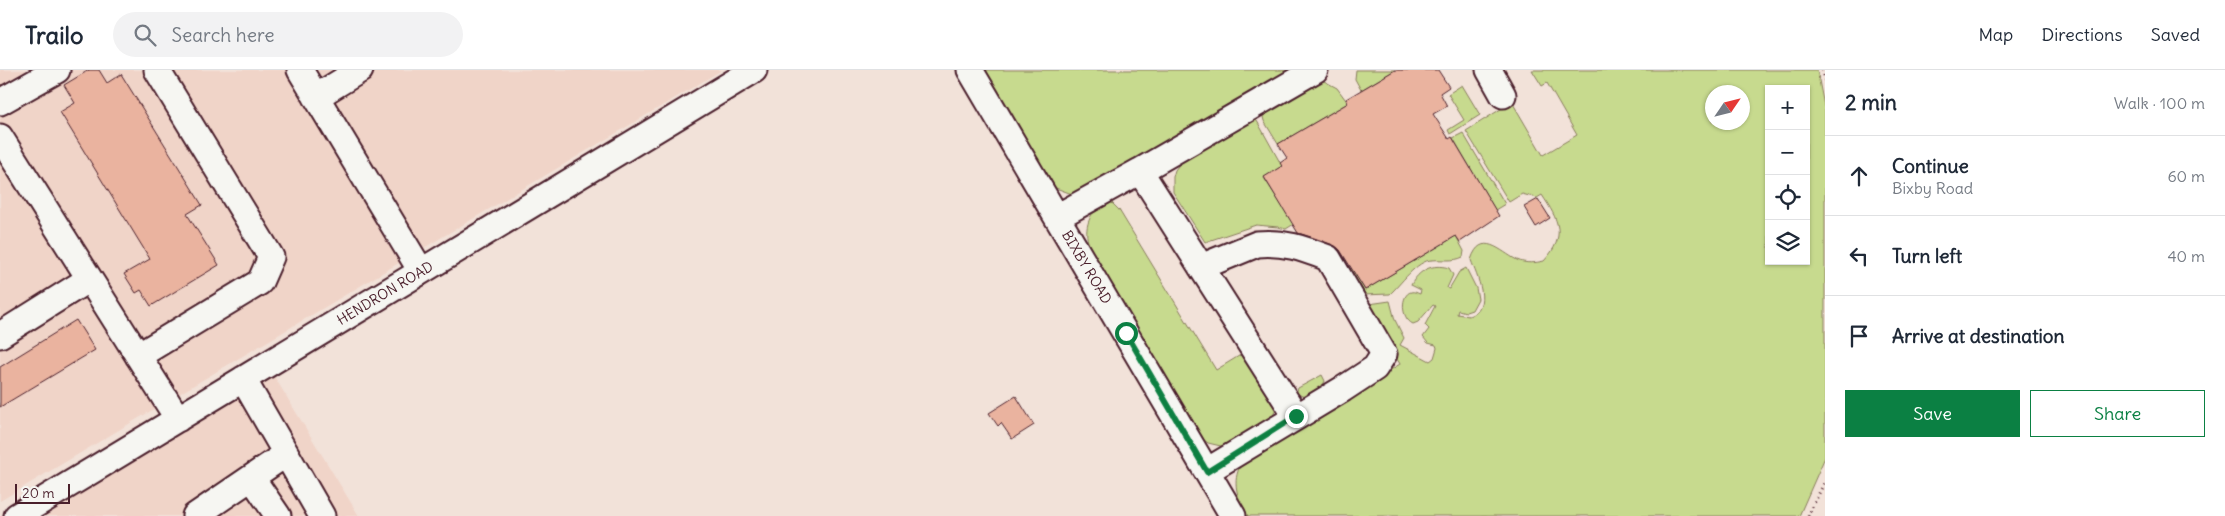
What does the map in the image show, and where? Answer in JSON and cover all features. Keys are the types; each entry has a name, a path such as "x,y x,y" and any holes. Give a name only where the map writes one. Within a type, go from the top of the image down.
{"street":[{"path":"0,102 57,70"},
{"path":"138,356 260,282 271,257 157,70"},
{"path":"300,70 421,271"},
{"path":"316,97 360,70"},
{"name":"HENDRON ROAD","path":"17,516 754,70"},
{"name":"BIXBY ROAD","path":"970,70 1233,516"},
{"path":"1057,217 1315,70"},
{"path":"1489,70 1503,94"},
{"path":"0,137 178,419"},
{"path":"1140,171 1296,416"},
{"path":"1201,267 1256,244 1287,244 1328,258 1384,354 1375,368 1207,472"},
{"path":"0,335 89,279"},
{"path":"243,379 322,516"},
{"path":"195,516 286,454"},
{"path":"252,478 278,516"}],"path":[{"path":"1823,70 1825,81"},
{"path":"1808,516 1825,481"}],"shaded area":[{"path":"0,70 722,70 0,501"},
{"path":"271,371 359,516 33,516"}],"green space":[{"path":"982,70 1298,70 1072,194 1053,187"},
{"path":"1356,70 1395,70 1361,90 1355,79"},
{"path":"1532,70 1817,70 1825,111 1825,457 1799,516 1246,516 1238,496 1236,484 1236,477 1241,464 1400,364 1386,341 1369,304 1390,301 1395,320 1404,338 1400,345 1430,361 1434,358 1437,348 1436,345 1428,343 1423,337 1429,329 1425,325 1435,306 1433,305 1418,322 1413,324 1406,317 1403,306 1405,297 1408,294 1413,292 1420,294 1421,290 1411,285 1418,275 1432,267 1449,268 1453,275 1447,288 1449,289 1459,272 1466,268 1476,288 1478,299 1472,310 1466,312 1458,310 1457,314 1469,316 1476,312 1482,299 1471,260 1475,251 1480,246 1492,245 1517,260 1527,263 1544,261 1551,252 1556,244 1558,228 1553,213 1542,195 1537,198 1522,194 1509,202 1466,131 1512,102 1543,155 1577,135 1547,83 1542,86"},
{"path":"1324,81 1337,88 1348,103 1278,144 1264,121 1262,113 1309,87"},
{"path":"1462,85 1480,115 1450,134 1448,130 1464,120 1448,94"},
{"path":"1253,118 1257,121 1282,166 1264,178 1294,224 1286,229 1256,225 1205,242 1173,192 1175,170 1184,158"},
{"path":"1463,133 1505,204 1495,210 1453,138"},
{"path":"1111,202 1119,210 1216,370 1247,351 1276,406 1270,420 1256,431 1225,447 1208,443 1200,437 1096,262 1091,250 1087,238 1089,221 1092,214"},
{"path":"1456,236 1464,251 1463,257 1452,260 1426,261 1415,268 1390,294 1363,295 1349,270 1352,268 1365,290"},
{"path":"1322,375 1325,381 1322,387 1304,397 1296,393 1298,388"}],"building":[{"path":"89,70 99,70 107,83 121,74 202,205 187,214 219,265 151,306 141,290 136,293 124,274 150,259 60,112 75,103 64,85"},
{"path":"1395,70 1438,70 1449,87 1440,93 1447,106 1433,114 1449,139 1452,137 1499,216 1460,242 1456,236 1365,290 1340,250 1333,245 1298,233 1264,177 1282,166 1280,163 1287,158 1278,144 1348,103 1346,99"},
{"path":"1538,199 1550,218 1536,227 1524,207"},
{"path":"76,320 95,350 0,407 0,367"},
{"path":"1016,396 1034,425 1012,439 1001,423 998,426 989,413"}],"route":[{"path":"1126,333 1207,472 1296,416"}]}
